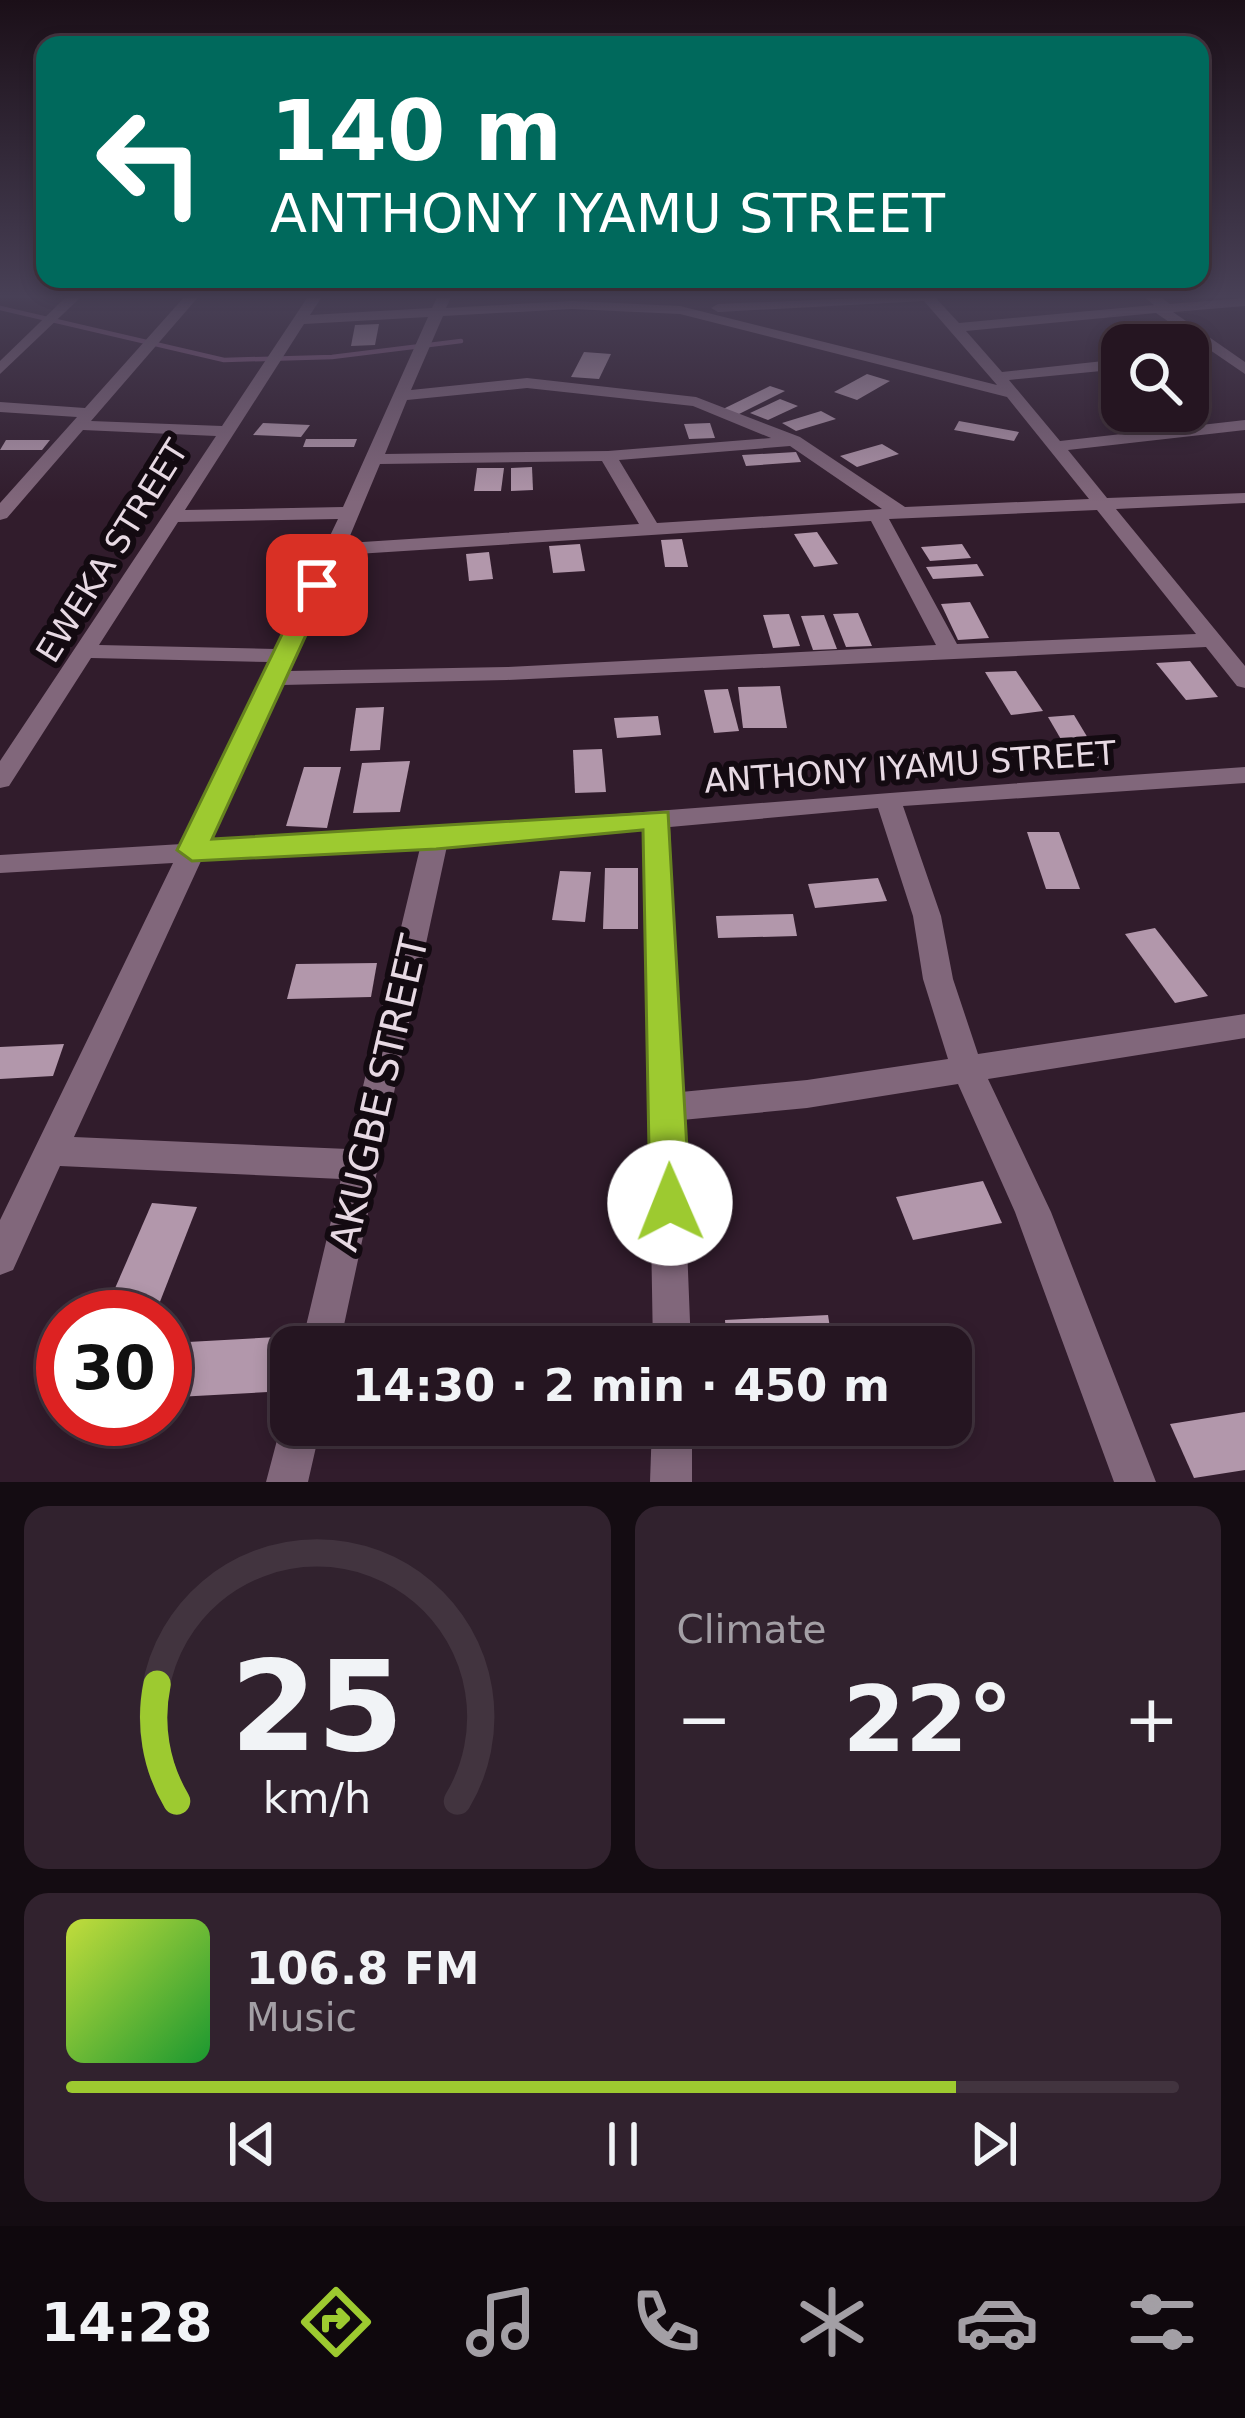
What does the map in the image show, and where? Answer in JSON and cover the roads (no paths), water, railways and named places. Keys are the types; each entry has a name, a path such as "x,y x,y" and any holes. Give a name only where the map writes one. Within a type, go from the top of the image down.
{"street":[{"path":"0,514 132,364"},
{"name":"EWEKA STREET","path":"0,779 269,364"},
{"path":"0,1258 417,364"},
{"path":"895,364 1013,394"},
{"path":"986,364 1245,681"},
{"path":"997,377 1101,366"},
{"path":"403,396 510,383 632,391 697,402 794,441 901,513"},
{"path":"0,407 223,431"},
{"path":"1053,447 1245,424"},
{"path":"374,459 608,456 794,441"},
{"path":"608,456 651,530"},
{"path":"334,550 901,513 1245,498"},
{"path":"172,516 347,513"},
{"path":"878,517 948,647"},
{"path":"86,651 422,679 948,647 1210,640"},
{"name":"ANTHONY IYAMU STREET","path":"436,838 888,799 1245,775"},
{"path":"888,799 927,916 938,980 968,1071 1033,1212 1135,1482"},
{"path":"657,819 669,1107 672,1326"},
{"path":"0,864 436,838"},
{"name":"AKUGBE STREET","path":"325,1326 436,838"},
{"path":"669,1107 968,1071 1245,1026"},
{"path":"50,1151 364,1165"},
{"path":"286,1482 295,1446"},
{"path":"671,1482 672,1446"}]}
